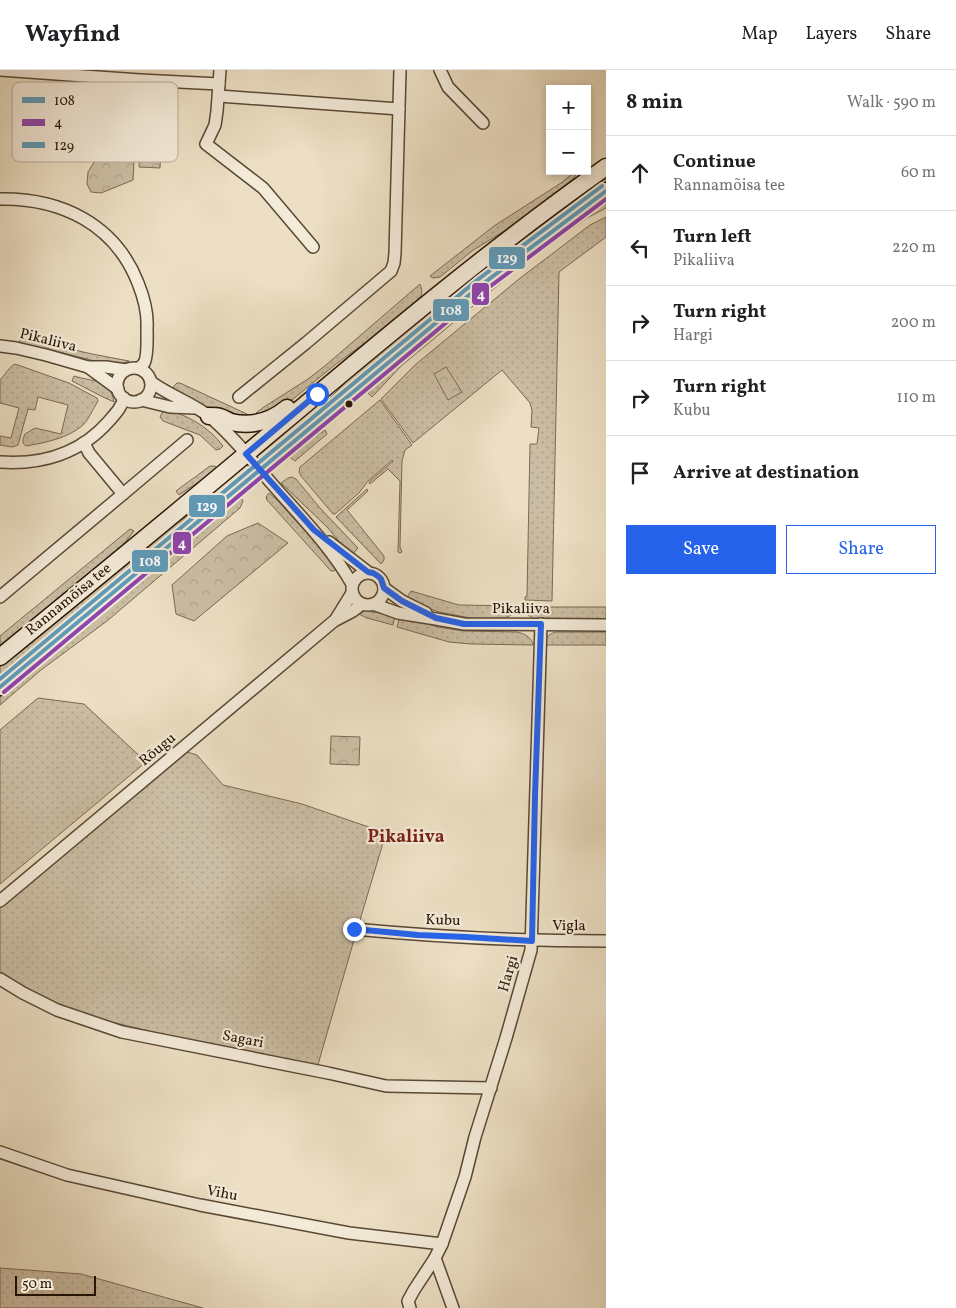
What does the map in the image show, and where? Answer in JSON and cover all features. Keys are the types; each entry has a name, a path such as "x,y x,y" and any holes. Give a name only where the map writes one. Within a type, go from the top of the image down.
{"main road":[{"name":"Rannamõisa tee","path":"0,657 444,288 524,226 606,167"},
{"name":"Rannamõisa tee","path":"0,687 480,286 606,191"},
{"path":"202,412 232,422 262,422 280,414 303,396 317,394"}],"street":[{"path":"0,70 219,84"},
{"path":"220,70 219,96 214,125 206,144 263,188 313,248"},
{"path":"239,397 391,271 395,253 400,70"},
{"path":"440,70 448,87 455,96 483,123"},
{"path":"219,96 399,109"},
{"path":"0,199 15,199 56,206 96,226 120,250 135,274 145,305 147,322 145,361 139,368"},
{"name":"Pikaliiva","path":"0,346 46,355 88,367"},
{"path":"88,367 126,370"},
{"path":"88,367 132,402 141,400 202,412"},
{"path":"0,462 18,463 59,456 84,443 105,426 121,407 119,378 122,373 130,368 139,368 147,373 151,382 149,393 141,400"},
{"name":"Pikaliiva","path":"151,382 202,412 226,431 314,530 342,566 357,602 398,613 464,624 606,625"},
{"path":"0,597 187,440"},
{"path":"84,443 89,453 124,494"},
{"name":"Pikaliiva","path":"314,530 368,572 378,576 384,588 402,601 436,618"},
{"path":"352,588 354,579 362,573 368,572"},
{"name":"Rõugu","path":"334,621 352,588"},
{"path":"368,604 378,602 382,598 384,588"},
{"name":"Rõugu","path":"0,901 334,621 368,604"},
{"name":"Hargi","path":"410,1308 408,1300 442,1244 491,1088 531,950 541,624"},
{"name":"Kubu","path":"354,929 418,935 532,941"},
{"name":"Vigla","path":"532,941 606,941"},
{"name":"Sagari","path":"0,979 57,1010 122,1032 386,1086 491,1088"},
{"name":"Vihu","path":"0,1152 67,1175 200,1205 349,1233 442,1244"},
{"path":"435,1258 453,1308"}],"green space":[{"path":"94,162 134,162 133,180 101,193 91,192 87,184 88,172"},
{"path":"139,162 160,162 160,168 139,167"},
{"path":"606,174 606,183 328,404 326,402 365,363 433,306"},
{"path":"571,175 576,175 517,223 472,251 440,277 433,278 430,276 494,226"},
{"path":"606,201 606,208 587,218 520,267 401,366 372,397 368,393 386,372 486,291"},
{"path":"606,217 606,237 559,272 552,601 525,600 527,596 530,444 537,444 539,428 531,427 532,410 530,403 502,370 413,443 381,399 415,365 519,279 590,225"},
{"path":"420,284 422,293 418,302 287,404 255,418 256,413 264,407 326,365"},
{"path":"23,338 129,361 121,364 107,364 19,343"},
{"path":"15,364 69,383 97,398 98,401 85,423 64,437 24,445 23,439 25,434 35,428 61,434 68,405 38,397 35,410 28,409 18,445 12,447 0,445 0,436 11,438 19,408 0,403 0,380"},
{"path":"446,367 462,392 448,400 434,374"},
{"path":"74,376 104,385 112,394 114,402 72,381"},
{"path":"177,383 248,416 232,417 171,392"},
{"path":"380,400 412,445 405,450 402,461 400,547 402,552 400,553 398,552 400,481 388,469 370,484 369,482 392,460 335,514 333,514 299,472 300,467"},
{"path":"164,409 181,414 197,422 223,446 216,450 200,435 163,421 160,417"},
{"path":"325,430 327,434 295,461 287,455"},
{"path":"210,466 215,466 218,469 179,495 176,491"},
{"path":"292,477 296,479 320,508 358,548 351,556 328,528 281,483"},
{"path":"367,489 368,491 347,510 384,556 381,564 336,517"},
{"path":"269,493 337,567 334,571 331,571 267,500 266,497"},
{"path":"240,496 243,501 240,508 107,621 41,670 0,705 0,697"},
{"path":"186,512 189,514 160,545 0,679 0,666"},
{"path":"258,523 288,543 194,621 176,614 172,585 227,536"},
{"path":"130,529 134,531 120,549 0,647 0,636"},
{"path":"411,591 459,605 516,606 513,614 503,619 470,618 439,612 405,600"},
{"path":"525,607 606,607 606,620 536,620 528,615"},
{"path":"363,610 395,616 393,625 367,618 357,613"},
{"path":"400,616 438,627 464,631 517,632 528,637 533,645 449,642 397,627"},
{"path":"555,632 606,632 606,645 542,645 550,634"},
{"path":"38,698 84,704 146,762 0,884 0,730"},
{"path":"331,736 360,737 359,765 330,764"},
{"path":"187,752 197,755 223,785 302,804 386,833 317,1068 234,1051 86,1016 30,991 0,974 0,907"},
{"path":"0,1268 81,1274 203,1308 0,1308"}],"transit line":[{"name":"129","path":"0,679 476,281 602,186"},
{"name":"108","path":"0,687 480,286 606,191"},
{"name":"4","path":"4,692 484,291 606,199"}],"district":[{"name":"Pikaliiva","path":"406,837"}],"route":[{"path":"317,394 246,454 314,530 368,572 378,576 384,583 384,588 402,601 436,618 464,624 541,624 532,941 418,935 354,929"}]}
